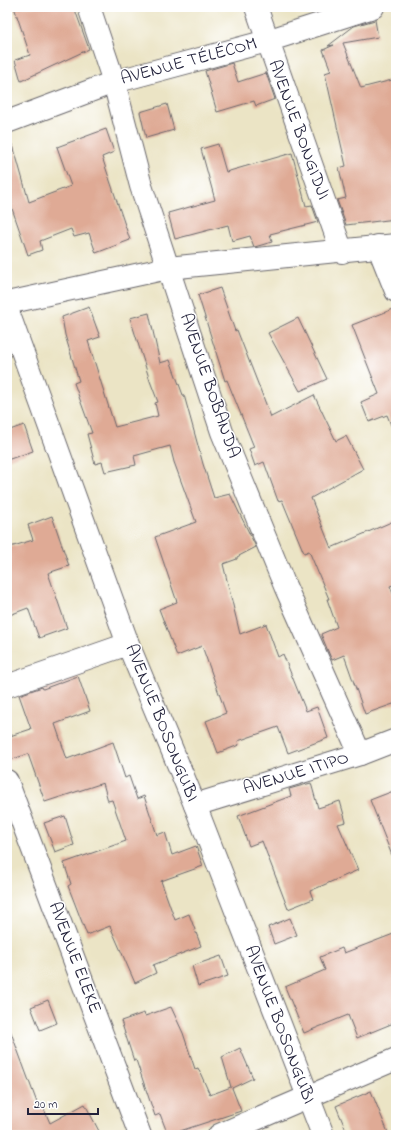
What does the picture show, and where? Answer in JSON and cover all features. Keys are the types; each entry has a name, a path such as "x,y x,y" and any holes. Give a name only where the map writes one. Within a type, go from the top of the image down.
{"street":[{"name":"AVENUE BOBANDA","path":"89,7 114,82 141,186 222,432 285,586 360,754"},
{"name":"AVENUE BONGIDJI","path":"256,7 342,252"},
{"name":"AVENUE TÉLÉCOM","path":"7,122 114,82 267,41 373,7"},
{"path":"7,303 168,268 342,252 387,246 396,291"},
{"name":"AVENUE BOSONGUBI","path":"7,309 128,644 195,805 323,1135"},
{"path":"7,686 128,644"},
{"name":"AVENUE ITIPO","path":"195,805 360,754 396,740"},
{"name":"AVENUE ELEKE","path":"7,781 140,1135"},
{"path":"219,1135 396,1059"}],"building":[{"path":"14,7 74,7 89,49 21,81 15,60 30,55"},
{"path":"375,20 378,37 343,43 361,88 396,79 396,219 346,225 337,200 346,198 339,168 346,166 325,73 331,71 323,50 334,45 328,46 354,26"},
{"path":"232,63 238,82 266,73 275,99 256,106 254,101 217,112 205,71"},
{"path":"167,104 174,130 146,138 140,112"},
{"path":"106,129 114,152 102,157 130,240 96,253 89,233 74,237 71,229 40,241 42,250 28,255 7,194 7,146 13,145 29,202 71,186 57,147"},
{"path":"218,144 226,172 292,153 306,206 312,205 318,222 270,234 272,242 254,247 250,236 232,241 228,225 175,239 168,213 215,200 201,149"},
{"path":"220,288 235,331 237,330 271,417 314,395 336,441 346,436 363,469 311,498 331,548 396,520 396,584 390,586 396,601 396,703 365,714 344,655 332,660 330,656 321,634 337,627 327,599 329,599 309,551 304,553 282,500 278,501 264,462 255,466 249,449 254,447 227,380 225,381 198,295"},
{"path":"89,307 100,337 88,341 115,427 158,416 155,403 158,402 130,318 149,313 160,363 170,360 184,395 214,498 230,494 256,547 237,557 237,559 223,564 240,634 266,624 278,657 283,654 306,711 317,707 328,738 288,753 278,727 238,741 239,745 218,753 206,721 226,713 202,646 177,656 159,609 177,602 155,537 196,522 174,462 170,446 134,456 136,465 105,472 102,462 95,464 87,434 92,433 74,383 79,381 65,335 62,317"},
{"path":"396,308 395,435 387,415 369,422 361,402 379,394 352,325"},
{"path":"298,318 327,379 300,391 268,333"},
{"path":"24,425 33,451 7,460 7,431"},
{"path":"52,516 69,566 48,573 67,628 39,638 28,608 7,616 7,548 33,540 28,525"},
{"path":"78,676 90,711 55,724 67,759 113,742 125,778 129,776 137,799 144,796 157,835 165,832 172,855 196,846 203,866 161,881 175,920 189,914 201,946 153,965 156,973 135,983 110,926 87,935 68,886 71,884 64,863 126,841 112,800 108,801 103,783 45,802 28,754 7,761 7,737 31,729 19,695 42,687 43,689"},
{"path":"311,783 318,808 340,801 346,822 338,824 358,870 310,891 313,899 288,909 262,841 249,846 238,816 291,796 289,789"},
{"path":"396,790 396,862 395,863 370,800"},
{"path":"65,816 74,845 55,852 44,823"},
{"path":"290,918 297,935 274,944 268,927"},
{"path":"396,933 396,1022 357,1038 348,1015 304,1033 285,987 325,970 320,957 342,948 344,953"},
{"path":"221,956 228,976 198,986 192,966"},
{"path":"48,1000 57,1023 40,1030 31,1007"},
{"path":"171,1007 183,1033 195,1069 198,1068 210,1095 231,1087 222,1057 240,1048 253,1078 232,1088 241,1111 168,1135 160,1114 155,1116 136,1060 134,1061 121,1021 144,1013 145,1016"},
{"path":"9,1027 39,1108 43,1107 50,1123 85,1104 101,1135 7,1135 7,1028"},
{"path":"371,1091 389,1135 348,1135 336,1106"}]}
